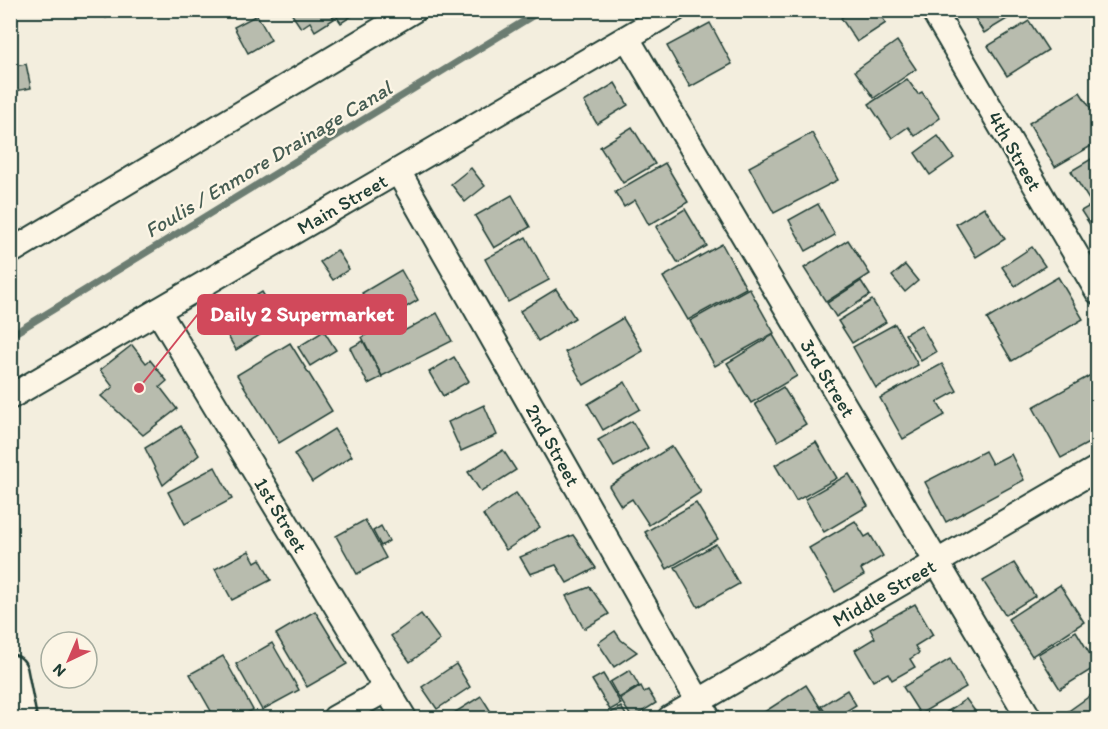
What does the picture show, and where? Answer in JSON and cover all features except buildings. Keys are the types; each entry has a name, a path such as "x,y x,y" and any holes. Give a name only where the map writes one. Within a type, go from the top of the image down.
{"main road":[{"path":"10,672 20,718"}],"street":[{"path":"10,252 414,10"},
{"name":"Main Street","path":"10,397 674,10"},
{"name":"4th Street","path":"933,10 1098,292"},
{"name":"3rd Street","path":"627,38 1029,718"},
{"name":"2nd Street","path":"398,171 703,710"},
{"name":"1st Street","path":"158,311 404,718"},
{"name":"Middle Street","path":"670,718 703,710 936,562 1098,468"},
{"path":"335,718 387,689"}],"waterway":[{"name":"Foulis / Enmore Drainage Canal","path":"10,336 542,10"}],"place":[{"name":"Daily 2 Supermarket","path":"139,388"}]}
